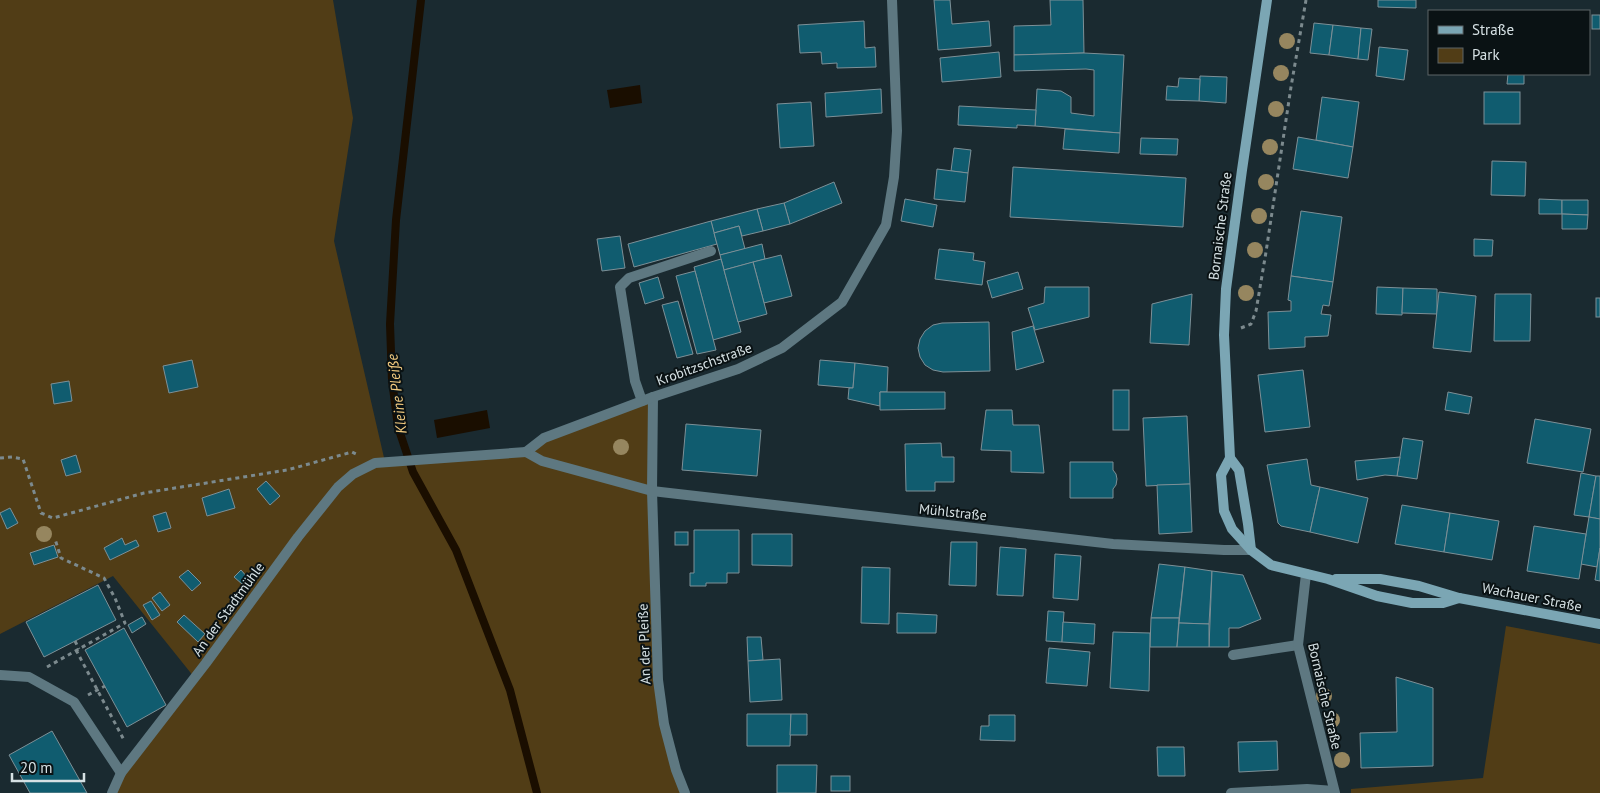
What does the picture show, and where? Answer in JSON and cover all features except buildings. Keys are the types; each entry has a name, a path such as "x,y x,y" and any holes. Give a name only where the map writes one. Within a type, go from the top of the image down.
{"main road":[{"name":"Bornaische Straße","path":"1251,550 1232,529 1224,511 1221,475 1230,458 1224,335 1226,289 1267,0"},
{"name":"Bornaische Straße","path":"1230,458 1239,470 1251,550"},
{"name":"Wachauer Straße","path":"1251,550 1271,565 1328,579 1377,596 1412,603 1443,603 1460,598"},
{"name":"Wachauer Straße","path":"1328,579 1380,579 1419,586 1460,598 1600,624"}],"street":[{"name":"Krobitzschstraße","path":"526,452 544,438 653,397 738,369 782,348 842,302 886,225 894,177 897,131 892,0"},
{"path":"642,401 636,381 620,287 629,278 711,251"},
{"path":"652,491 653,397"},
{"path":"380,463 526,452"},
{"name":"Mühlstraße","path":"526,452 542,461 652,491 1113,544 1251,550"},
{"name":"An der Stadtmühle","path":"112,793 121,773 298,537 338,487 353,474 380,463"},
{"name":"An der Pleiße","path":"652,491 658,680 664,724 676,770 685,793"},
{"name":"Bornaische Straße","path":"1306,574 1298,646 1334,792"},
{"path":"1233,655 1298,646"},
{"path":"0,675 29,677 74,702 121,773"},
{"path":"1231,793 1307,789 1334,792"}],"path":[{"path":"1251,324 1256,311 1306,0"},
{"path":"0,458 12,456 23,459 41,513 52,518 144,493 287,470 352,452 380,463"},
{"path":"29,677 125,623 115,598 104,578 61,558 55,539"},
{"path":"76,641 78,650 134,757"}],"green space":[{"path":"0,0 333,0 353,118 334,241 385,462 526,452 544,438 653,397 658,680 685,793 112,793 194,677 113,576 0,634"},
{"path":"1506,626 1600,644 1600,793 1351,793 1351,789 1483,778"}],"shaded area":[{"path":"640,85 642,103 610,108 607,90"},
{"path":"487,410 490,428 437,438 434,420"}],"waterway":[{"name":"Kleine Pleiße","path":"421,0 396,220 390,324 392,380 398,427 413,472 456,550 510,690 537,793"}]}
